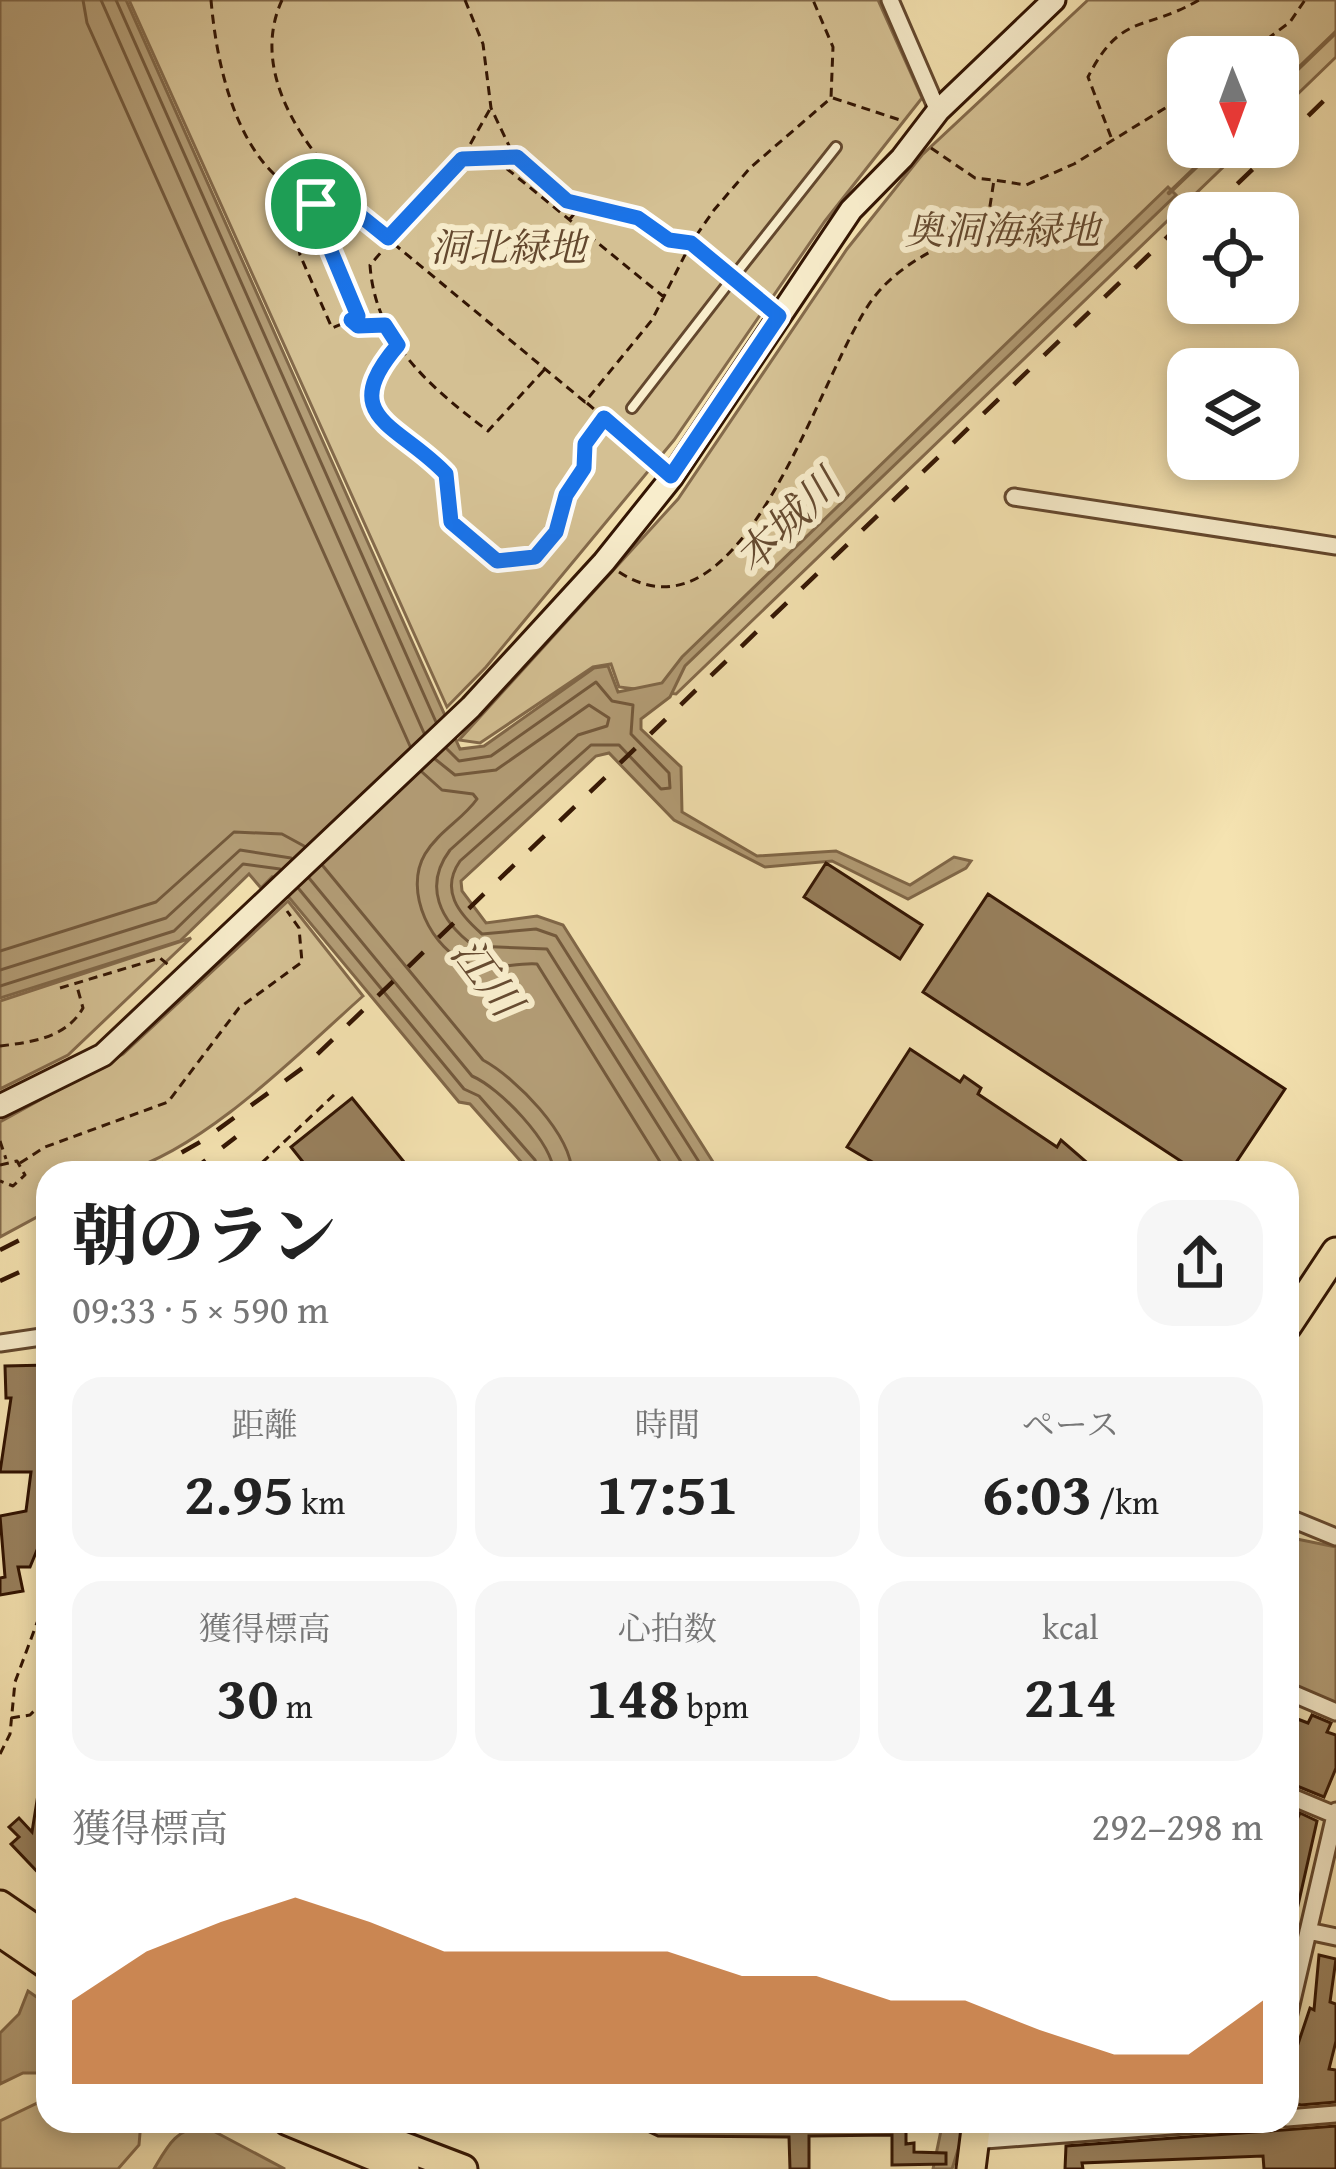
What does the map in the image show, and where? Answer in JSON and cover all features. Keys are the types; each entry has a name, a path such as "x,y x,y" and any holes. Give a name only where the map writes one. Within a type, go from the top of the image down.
{"highway":[{"path":"1299,1308 1336,1252"},
{"path":"0,1905 36,1930"},
{"path":"0,1932 36,1957"},
{"path":"317,2133 405,2169"},
{"path":"368,2133 463,2169"}],"street":[{"path":"890,0 938,111"},
{"path":"0,1106 103,1055 279,905 471,707 604,562 671,476 851,209 902,158 938,111 1054,0"},
{"path":"1014,497 1336,546"},
{"path":"0,1343 36,1338"},
{"path":"1299,1522 1336,1537"},
{"path":"1299,1696 1336,1712"},
{"path":"1299,1800 1335,1813 1299,1969"},
{"path":"1308,1930 1336,1937"},
{"path":"1299,2117 1336,2114"},
{"path":"973,2144 1025,2133"}],"lane":[{"path":"632,408 836,147"},
{"path":"731,280 779,316"}],"path":[{"path":"212,0 216,42 253,153 278,184 307,196 332,220 355,194 305,142 269,55 270,26 282,0"},
{"path":"465,0 483,44 491,108 517,157 542,183 582,204 638,218 669,240 691,243 731,280"},
{"path":"585,402 665,298 691,243 750,168 831,98 833,47 812,0"},
{"path":"1111,137 1088,77 1103,47 1122,28 1199,0"},
{"path":"1271,36 1290,22 1305,0"},
{"path":"604,562 654,590 686,585 714,566 766,511 843,343 877,293 914,258 988,219 994,180 1027,185 1074,164 1167,106"},
{"path":"491,108 462,159 388,238 370,265 372,300 398,345 444,398 488,431 545,369"},
{"path":"492,156 665,298"},
{"path":"462,159 517,157"},
{"path":"307,196 330,172"},
{"path":"304,234 328,244 358,316 332,328 300,256 303,224 316,204"},
{"path":"569,220 582,204"},
{"path":"347,205 671,476"},
{"path":"351,320 358,326 385,325"},
{"path":"398,345 373,372 368,396 380,418 446,474 451,522 497,561 535,557 556,532 566,495 584,468 585,444 604,418"},
{"path":"0,1165 7,1160 20,1163 45,1147 167,1102 238,1008 302,962 299,928 279,905"},
{"path":"60,988 160,958 172,968"},
{"path":"0,1046 32,1042 70,1025 83,1008 76,983"},
{"path":"264,1161 337,1092"},
{"path":"0,1141 7,1160"},
{"path":"1,1184 17,1185 23,1179 20,1163"},
{"path":"0,1754 15,1682 36,1625"},
{"path":"11,1718 30,1715 36,1709"}],"green space":[{"name":"洞北緑地","path":"129,0 878,0 922,98 825,221 674,440 486,667 447,707"},
{"name":"奥洞海緑地","path":"1088,0 1336,0 1336,57 1299,93 1299,36 1167,36 1167,168 1222,168 1197,192 1167,192 1167,221 676,694 619,687 611,664 593,667 480,743 459,740 678,499 847,249 922,155"},
{"path":"288,901 363,996 219,1121 155,1160 36,1161 36,1218 0,1237 0,1122 123,1054"},
{"path":"191,938 68,1055 0,1089 0,1001"},
{"path":"36,2104 36,2133 140,2133 139,2145 118,2169 0,2169 0,2121"}],"water":[{"name":"江川","path":"0,0 126,0 460,749 484,746 594,668 608,666 618,692 662,683 682,657 1168,187 1173,192 1167,192 1167,204 685,666 670,697 641,719 641,729 681,767 682,812 757,856 836,851 910,885 954,857 971,861 966,868 908,899 832,861 765,867 674,820 609,753 596,756 461,881 462,891 486,923 537,916 563,925 712,1161 520,1161 470,1104 459,1102 272,877 261,888 249,874 180,941 0,998"},
{"path":"1299,1539 1336,1547 1336,1705 1299,1691"},
{"path":"28,1991 36,1997 36,2073 23,2073 0,2084 0,2033 19,2014"},
{"path":"217,2133 285,2169 154,2169 179,2135"},
{"path":"940,2133 963,2133 952,2169 933,2169"}],"building":[{"path":"826,863 922,925 900,959 804,897"},
{"path":"988,894 1285,1089 1237,1161 1181,1161 923,992"},
{"path":"910,1049 960,1082 964,1076 981,1088 978,1094 1057,1147 1061,1140 1085,1161 871,1161 847,1147"},
{"path":"352,1098 403,1161 302,1161 291,1147"},
{"path":"36,1365 36,1552 30,1567 18,1567 23,1591 0,1595 0,1578 5,1577 0,1516 26,1511 31,1472 0,1472 11,1398 6,1398 5,1366"},
{"path":"1312,1715 1331,1723 1327,1732 1336,1735 1336,1768 1324,1797 1299,1787 1299,1720 1308,1723"},
{"path":"36,1807 36,1870 11,1844 19,1837 9,1827 19,1818 32,1832"},
{"path":"1299,1815 1317,1821 1299,1901"},
{"path":"1319,1955 1336,1959 1330,2002 1336,2004 1336,2041 1329,2069 1336,2070 1336,2102 1301,2105 1299,2041 1310,2008 1314,2010"},
{"path":"1336,2126 1336,2169 1264,2169 1263,2156 1082,2163 1083,2169 1065,2169 1066,2146 1299,2133 1299,2129"},
{"path":"652,2133 906,2133 906,2144 914,2143 914,2152 946,2153 946,2164 892,2165 892,2135 809,2136 809,2169 790,2169 789,2137"}],"waterway":[{"name":"本城川","path":"1299,68 1336,32"},
{"name":"本城川","path":"1170,192 1195,168"}],"railway":[{"path":"1299,125 1336,89"},
{"path":"1229,192 1254,168"},
{"path":"166,1161 304,1067 1167,237"},
{"path":"205,1161 236,1137"},
{"path":"0,1250 36,1232"},
{"path":"0,1281 36,1264"}],"route":[{"path":"517,157 567,201 638,218 669,240 691,243 779,316 671,476 604,418 585,444 584,468 566,495 556,532 535,557 497,561 467,541 451,522 446,474 426,452 380,418 368,396 373,372 398,345 385,325 358,326 351,320 358,316 328,244 304,234 303,224 316,204 332,220 347,205 388,238 462,159 517,157"}]}
